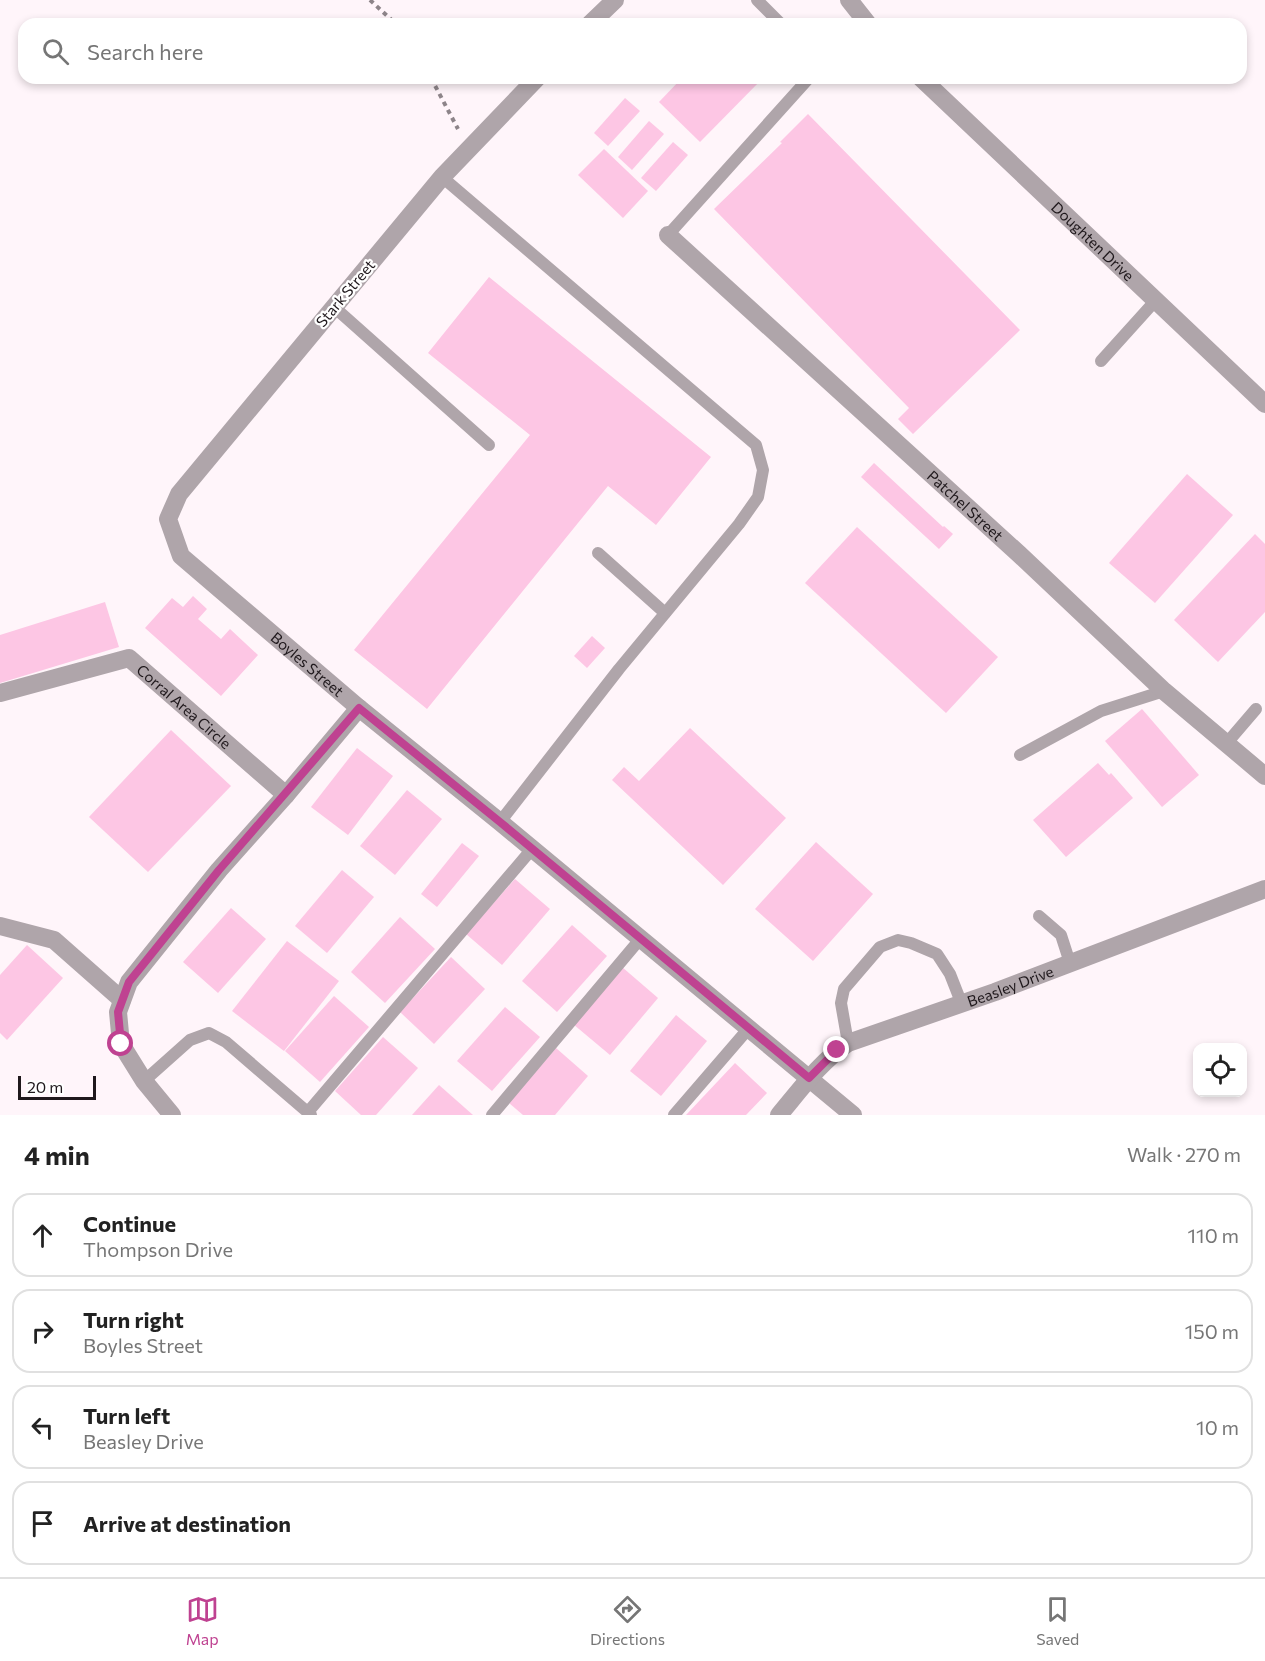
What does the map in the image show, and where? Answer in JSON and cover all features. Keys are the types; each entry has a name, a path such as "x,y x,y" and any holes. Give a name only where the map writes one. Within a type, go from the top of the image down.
{"street":[{"path":"596,18 615,0"},
{"path":"849,0 863,18"},
{"name":"Stark Street","path":"168,519 179,494 442,177 531,84"},
{"name":"Doughten Drive","path":"927,84 1265,404"},
{"name":"Patchel Street","path":"668,235 1011,547 1164,691 1265,776"},
{"name":"Boyles Street","path":"168,519 181,556 359,708 641,938 853,1115"},
{"name":"Corral Area Circle","path":"0,693 129,658 286,795"},
{"path":"172,1115 144,1081 121,1044 118,1012 129,982 219,870 359,708"},
{"name":"Beasley Drive","path":"779,1115 809,1078 837,1050 848,1043 995,992 1265,889"},
{"path":"0,926 54,940 122,1000"}],"lane":[{"path":"757,0 775,18"},
{"path":"668,235 804,84"},
{"path":"442,177 756,445 763,470 758,497 740,524 619,669 500,822"},
{"path":"1101,361 1156,300"},
{"path":"334,307 489,445"},
{"path":"598,553 665,613"},
{"path":"1020,755 1101,711 1164,691"},
{"path":"1226,744 1256,709"},
{"path":"144,1081 190,1040 209,1033 226,1042 310,1114 532,849"},
{"path":"1039,916 1060,935 1070,963"},
{"path":"492,1115 641,938"},
{"path":"848,1043 841,1003 844,988 880,947 898,940 937,954 950,974 961,1002"},
{"path":"674,1115 748,1028"}],"path":[{"path":"370,0 390,18"},
{"path":"434,84 468,148"}],"building":[{"path":"676,84 757,84 700,142 659,102"},
{"path":"625,98 640,111 608,146 594,133"},
{"path":"808,114 1020,330 913,434 898,419 909,408 714,209 782,143 780,142"},
{"path":"649,121 664,134 632,170 618,157"},
{"path":"673,142 688,155 656,191 641,178"},
{"path":"604,149 648,191 623,218 578,175"},
{"path":"489,277 711,457 656,525 608,486 427,709 354,650 530,435 428,353"},
{"path":"874,463 953,534 939,549 861,477"},
{"path":"1187,474 1233,515 1155,603 1109,563"},
{"path":"857,527 998,657 946,713 805,583"},
{"path":"1255,534 1265,544 1265,612 1218,662 1174,620"},
{"path":"193,596 207,609 198,619 221,639 230,629 258,655 221,696 145,628 172,598 183,607"},
{"path":"105,602 119,647 0,683 0,635"},
{"path":"592,636 605,648 587,668 574,656"},
{"path":"1142,709 1199,775 1162,807 1105,741"},
{"path":"690,728 786,818 723,885 612,780 624,767 639,781"},
{"path":"171,730 231,786 148,872 89,817"},
{"path":"357,748 393,776 348,835 311,807"},
{"path":"1098,763 1109,775 1111,773 1133,798 1066,857 1033,820"},
{"path":"407,790 442,819 395,875 360,846"},
{"path":"816,842 873,894 813,961 755,909"},
{"path":"462,843 479,856 437,907 421,894"},
{"path":"342,870 374,897 327,953 295,926"},
{"path":"515,879 550,909 502,965 466,934"},
{"path":"231,908 266,939 218,993 183,962"},
{"path":"400,917 435,949 385,1003 351,972"},
{"path":"572,925 607,956 557,1012 522,981"},
{"path":"287,941 339,981 284,1051 232,1011"},
{"path":"27,945 63,978 7,1040 0,1033 0,975"},
{"path":"451,957 485,989 434,1044 400,1012"},
{"path":"622,967 658,998 610,1055 573,1024"},
{"path":"334,996 369,1027 320,1082 285,1051"},
{"path":"505,1007 540,1037 492,1091 457,1061"},
{"path":"676,1015 707,1041 661,1096 630,1071"},
{"path":"383,1037 418,1068 376,1115 361,1115 335,1091"},
{"path":"556,1048 588,1076 555,1115 523,1115 509,1103"},
{"path":"735,1063 767,1093 746,1115 686,1115"},
{"path":"439,1085 473,1115 412,1115"}],"route":[{"path":"121,1044 118,1012 129,982 219,870 359,708 809,1078 837,1050"}]}
